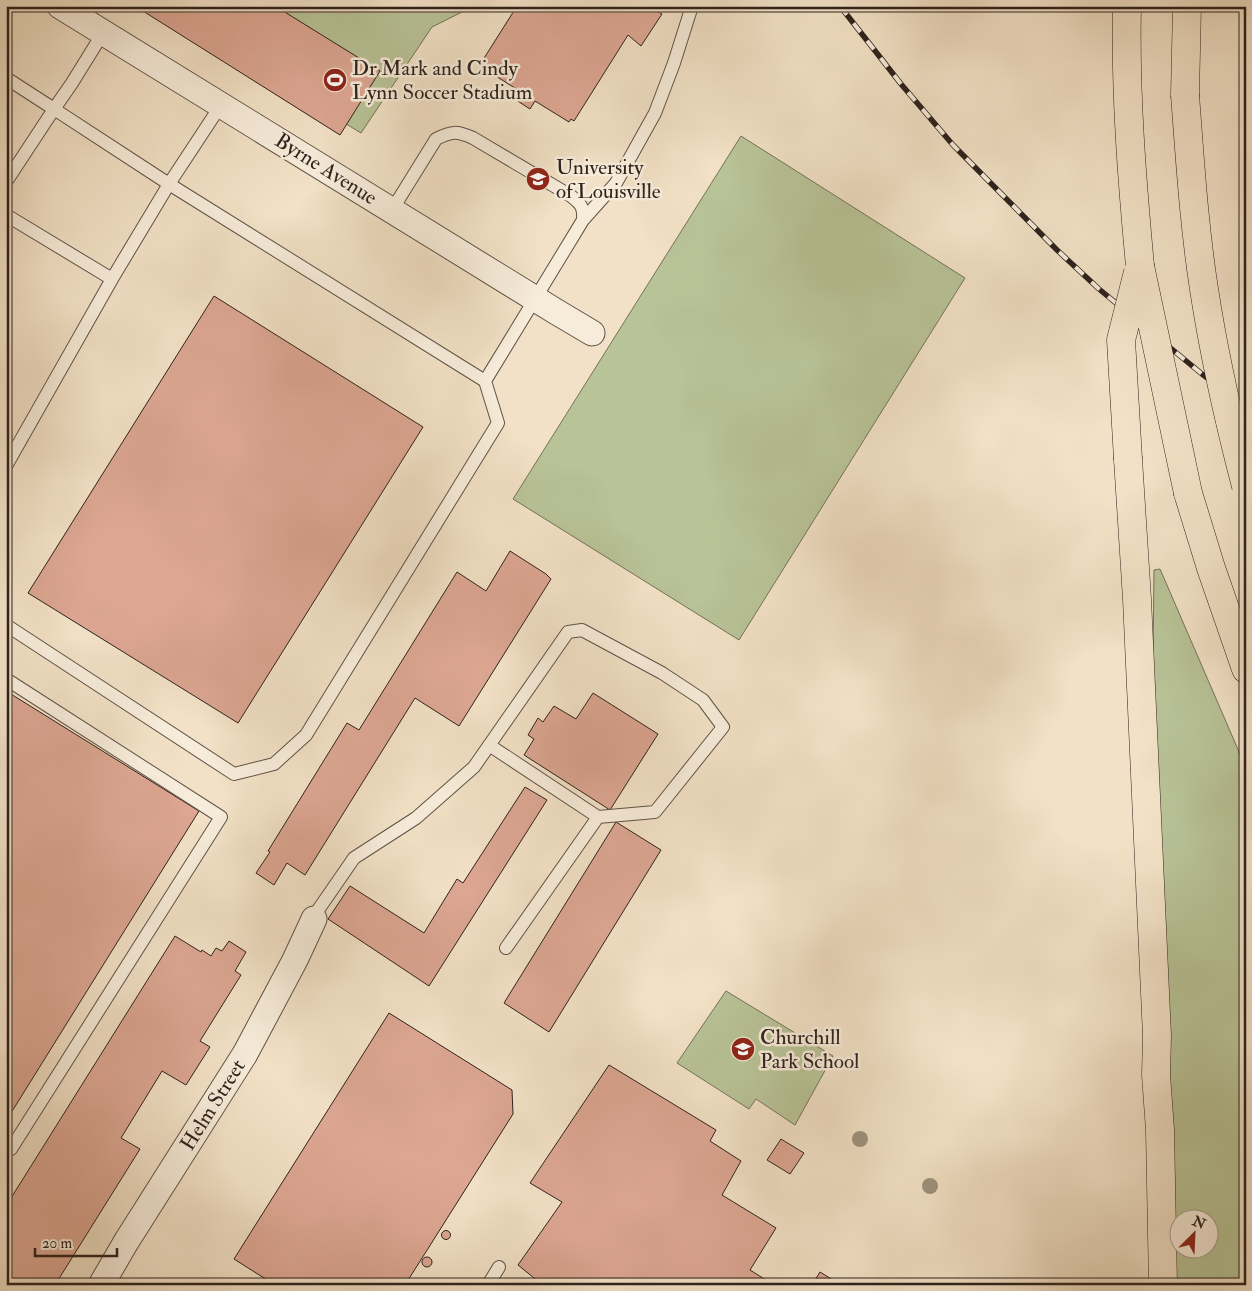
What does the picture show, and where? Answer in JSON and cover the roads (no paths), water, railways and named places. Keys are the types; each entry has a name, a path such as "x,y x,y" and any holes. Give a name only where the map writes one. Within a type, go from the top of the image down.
{"highway":[{"path":"1127,6 1126,48 1131,173 1140,266 1188,493 1246,670"},
{"path":"1187,6 1185,95 1204,289 1232,433 1246,486"},
{"path":"1140,266 1121,340 1137,598 1157,1036 1156,1075 1160,1130 1163,1285"}],"street":[{"name":"Byrne Avenue","path":"60,6 535,299 592,332"},
{"name":"Helm Street","path":"101,1285 126,1242 245,1054 295,960 314,919"}],"lane":[{"path":"485,381 583,220 616,183 655,113 674,63 692,6"},
{"path":"6,182 103,33"},
{"path":"6,78 169,184 485,381 498,423 306,735 274,764 234,774 6,625"},
{"path":"6,466 112,278 169,184 221,105"},
{"path":"392,210 436,139 447,134 461,133 474,138 571,196 580,203 584,211 583,220"},
{"path":"6,215 112,278"},
{"path":"314,919 316,913 354,858 416,818 474,766 488,745 568,632 582,630 662,673 704,700 723,727 655,812 598,817 488,745"},
{"path":"6,679 221,817 11,1149"},
{"path":"506,948 598,817"},
{"path":"488,1285 500,1267"}],"railway":[{"path":"840,6 901,84 953,145 1057,250 1099,289 1202,374 1246,407"}],"place":[{"name":"Dr Mark and Cindy Lynn Soccer Stadium","path":"335,80"},
{"name":"University of Louisville","path":"538,179"},
{"name":"Churchill Park School","path":"743,1049"}]}
